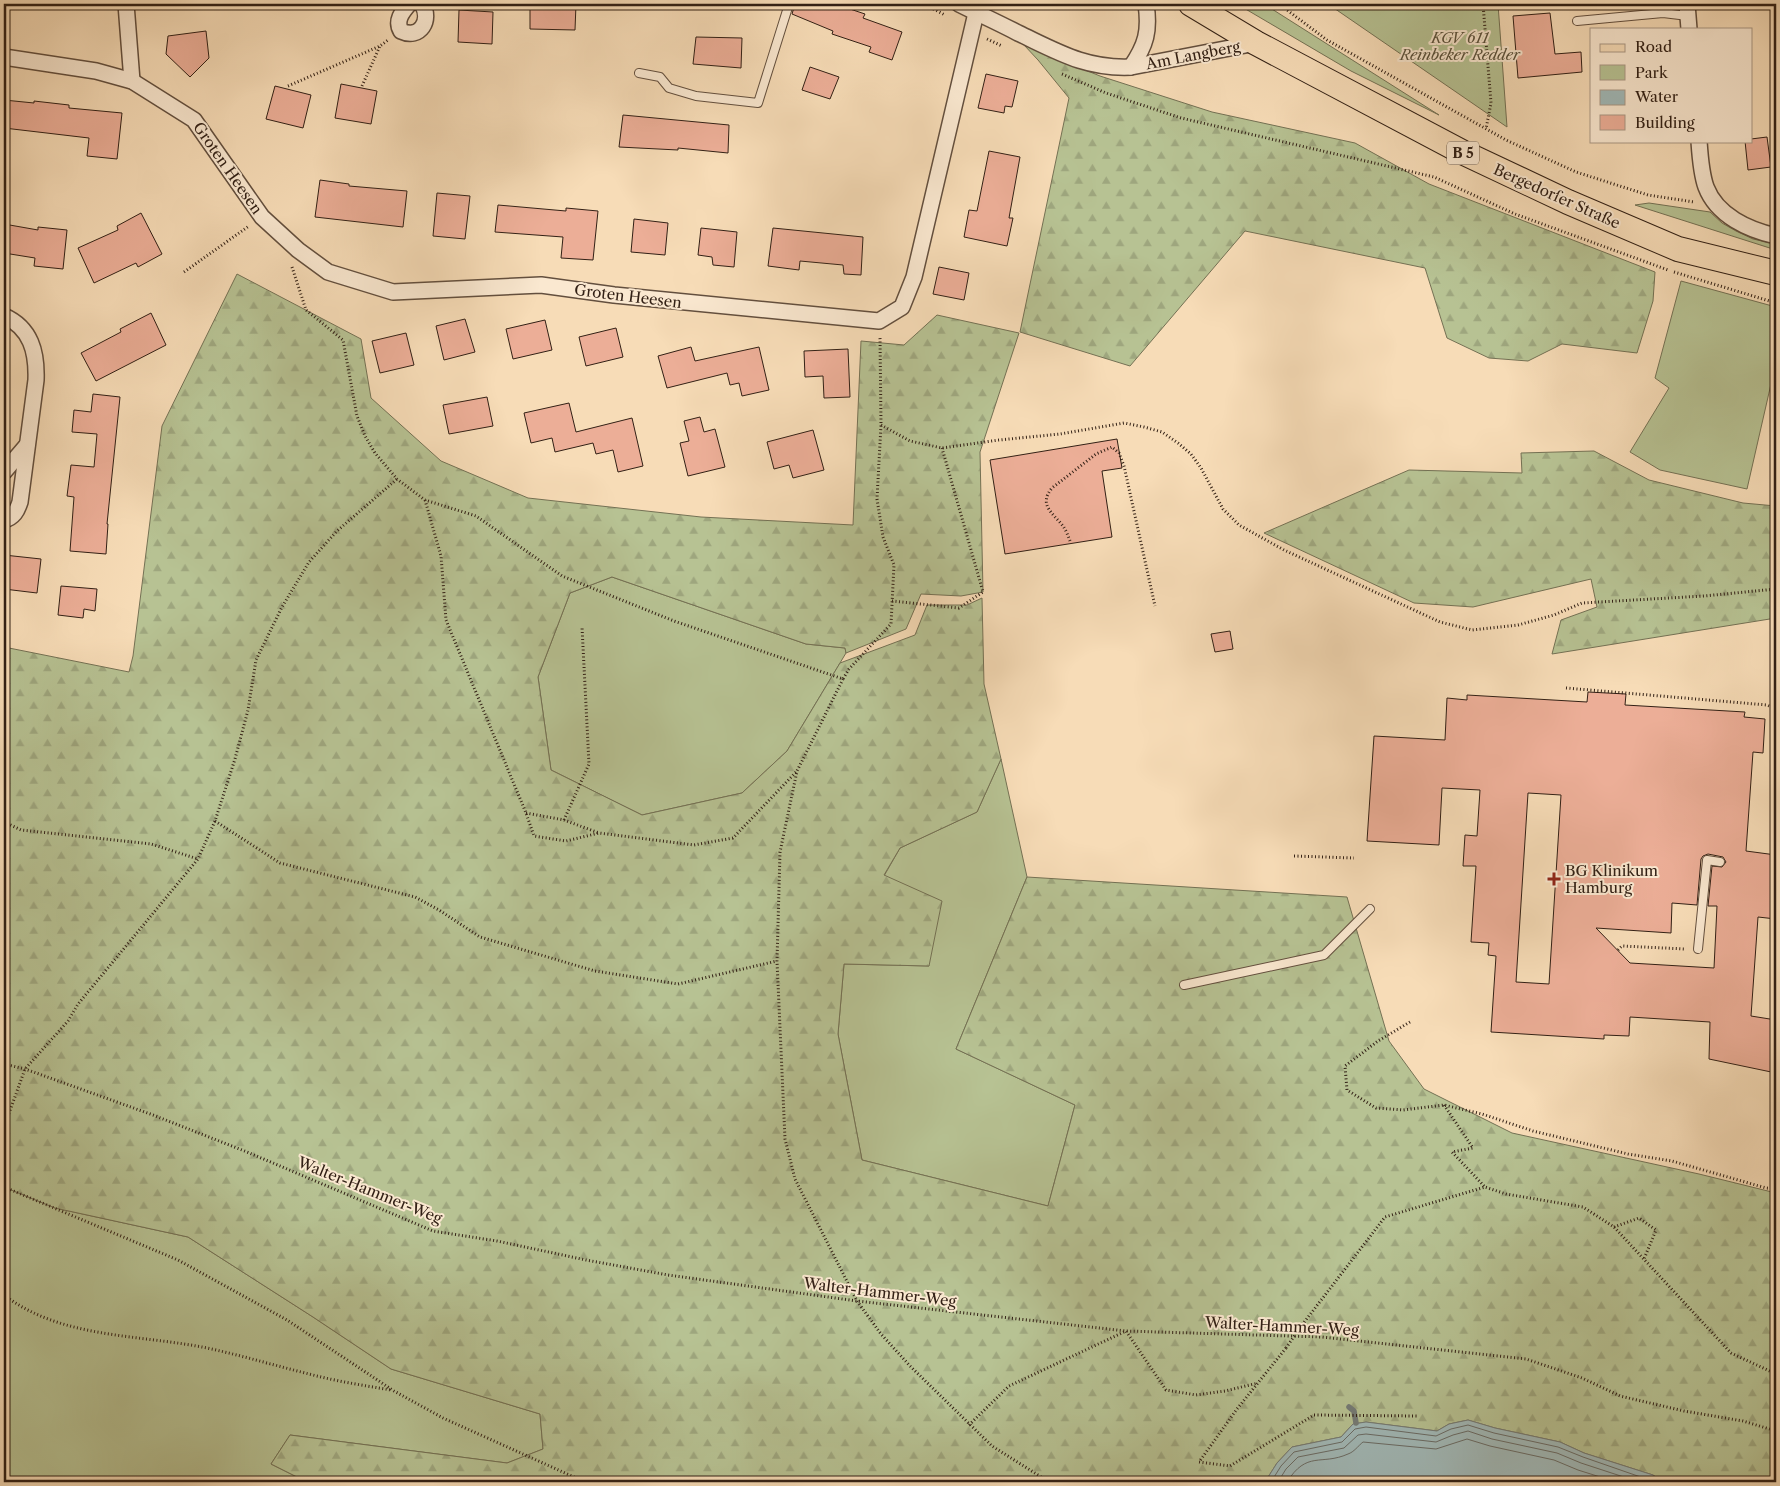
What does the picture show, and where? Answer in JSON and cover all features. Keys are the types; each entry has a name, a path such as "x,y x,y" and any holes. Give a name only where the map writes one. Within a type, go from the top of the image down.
{"main road":[{"name":"Bergedorfer Straße","path":"1191,4 1256,43 1462,152 1568,202 1678,249 1776,273"}],"street":[{"path":"126,4 132,81"},
{"path":"409,4 400,15 398,22 401,31 409,34 424,26 427,18 422,4"},
{"name":"Am Langberg","path":"959,4 1068,57 1114,68 1131,67 1256,43"},
{"name":"Am Langberg","path":"1131,67 1140,54 1147,36 1146,4"},
{"path":"879,321 902,307 914,277 976,13"},
{"name":"Groten Heesen","path":"4,57 96,71 132,81 194,120 262,217 298,250 328,272 393,292 540,284 614,295 879,321"},
{"path":"1699,142 1701,166 1706,188 1718,206 1732,219 1759,232 1776,236"},
{"path":"4,316 20,326 26,334 35,352 37,365 20,502 13,516 4,520"},
{"path":"4,472 27,445"}],"lane":[{"path":"639,73 660,77 669,88 696,96 758,103 790,4"},
{"path":"1577,21 1663,13 1688,16"},
{"path":"1698,949 1707,860 1720,862"},
{"path":"1184,985 1324,955 1370,909"}],"path":[{"path":"483,4 504,4"},
{"path":"924,4 973,28 990,41 1006,48"},
{"path":"1279,4 1327,40 1486,129 1576,172 1648,195 1718,206"},
{"path":"1483,4 1491,103 1486,129"},
{"path":"288,86 380,46 401,31"},
{"path":"362,86 380,46"},
{"path":"1055,71 1106,93 1181,118 1434,177 1515,214 1612,250 1673,272 1776,303"},
{"path":"184,272 262,217"},
{"path":"298,250 290,261 306,310 344,340 357,416 362,430 375,453 397,479 425,500 476,516 562,576 674,621 843,679"},
{"path":"879,321 881,426 877,500 883,537 894,565 891,624 849,669 797,771 780,852 777,961 785,1139 795,1179 857,1301 881,1334 910,1366 992,1446 1049,1482"},
{"path":"881,426 910,441 942,448 1060,434 1124,423 1162,432 1191,454 1202,468 1223,509 1239,525 1284,550 1440,622 1472,630 1518,625 1554,616 1582,603 1704,596 1776,589"},
{"path":"892,601 959,608 983,592 942,448"},
{"path":"1070,541 1063,526 1050,512 1045,500 1047,494 1096,454 1112,448 1119,453 1124,466 1155,606"},
{"path":"4,1127 24,1069 68,1020 78,1004 198,859 215,821 235,760 248,710 256,660 282,608 309,562 337,531 397,479"},
{"path":"425,500 441,556 446,620 534,836 566,841 600,833"},
{"path":"564,820 589,764 582,627"},
{"path":"1566,688 1767,704 1776,709"},
{"path":"526,813 564,820 600,833 694,844 733,838 797,771"},
{"path":"215,821 280,863 416,897 480,937 595,971 678,984 777,961"},
{"path":"4,822 21,830 151,844 198,859"},
{"path":"1294,856 1354,858"},
{"path":"1618,950 1622,946 1698,949"},
{"path":"1410,1022 1378,1041 1345,1066 1348,1090 1376,1108 1403,1110 1444,1105 1482,1114 1532,1131 1628,1154 1672,1161 1766,1188 1776,1189"},
{"name":"Walter-Hammer-Weg","path":"4,1064 24,1069 153,1115 247,1152 433,1231 497,1241 668,1275 857,1301 1126,1331 1322,1336 1526,1359 1582,1378 1620,1396 1684,1411 1743,1421 1776,1431"},
{"path":"1444,1105 1472,1148 1452,1152 1485,1187 1506,1194 1583,1207 1614,1227 1731,1354 1776,1374"},
{"path":"4,1187 178,1260 287,1320 394,1391 443,1418 585,1482"},
{"path":"1418,1416 1314,1415 1230,1466 1200,1462 1385,1217 1485,1187"},
{"path":"1614,1227 1639,1218 1656,1230 1644,1259"},
{"path":"4,1295 19,1306 60,1324 92,1331 206,1348 318,1377 394,1391"},
{"path":"969,1425 1009,1386 1126,1331 1166,1390 1196,1395 1225,1391 1259,1382"}],"green space":[{"path":"1237,4 1264,4 1439,115 1351,71"},
{"name":"KGV 611 Reinbeker Redder","path":"1328,4 1498,4 1507,127"},
{"path":"1024,45 1100,76 1212,112 1355,143 1429,184 1655,272 1653,301 1637,353 1562,344 1528,361 1489,358 1447,338 1425,268 1245,231 1130,366 1020,332 1069,98"},
{"path":"1649,203 1710,212 1722,223 1736,231 1753,239 1776,244 1776,250 1635,205"},
{"path":"237,274 361,339 371,398 441,461 528,498 701,517 853,525 861,341 904,345 937,315 1019,333 980,452 983,592 961,596 921,594 906,629 846,653 845,648 806,644 612,577 570,593 538,677 551,770 642,815 742,793 787,751 840,663 915,635 927,605 967,605 982,598 984,684 1001,759 977,812 900,848 884,875 942,901 929,966 844,964 838,1034 862,1160 1048,1206 1075,1105 956,1049 1027,877 1347,897 1389,1041 1424,1089 1512,1133 1776,1193 1776,1482 1663,1482 1653,1475 1584,1453 1560,1442 1495,1428 1468,1420 1449,1424 1437,1431 1366,1422 1353,1424 1341,1437 1292,1447 1277,1463 1265,1482 307,1482 271,1464 290,1435 507,1463 543,1449 540,1414 391,1369 188,1237 55,1208 4,1187 4,647 129,672 133,656 162,426"},
{"path":"1681,281 1776,307 1776,362 1747,489 1660,470 1630,452 1669,388 1655,378"},
{"path":"1594,451 1649,480 1743,503 1776,506 1776,618 1552,654 1561,620 1597,607 1591,579 1473,607 1414,603 1264,533 1409,470 1522,473 1521,453"},
{"path":"612,577 806,644 845,648 846,653 787,751 742,793 642,815 551,770 538,677 570,593"},
{"path":"1001,759 1027,877 956,1049 1075,1105 1048,1206 862,1160 838,1034 844,964 929,966 884,876 900,848 977,812"},
{"path":"4,1187 55,1208 188,1237 391,1369 540,1414 543,1449 507,1463 290,1435 271,1464 307,1482 4,1482"}],"water":[{"path":"1468,1420 1495,1428 1560,1442 1584,1453 1653,1475 1663,1482 1265,1482 1277,1463 1292,1447 1341,1437 1353,1424 1366,1422 1437,1431 1449,1424"}],"building":[{"path":"530,4 576,4 575,30 530,29"},
{"path":"795,4 835,4 865,14 863,18 902,32 892,60 869,52 871,47 832,34 833,31 792,14"},
{"path":"459,10 493,12 492,44 458,42"},
{"path":"1550,13 1555,54 1581,52 1582,72 1518,78 1513,16"},
{"path":"206,31 209,58 190,77 166,54 168,36"},
{"path":"696,37 742,38 741,68 693,64"},
{"path":"810,67 839,77 830,99 802,90"},
{"path":"986,74 1018,81 1012,107 1005,106 1004,113 978,108"},
{"path":"341,84 377,91 371,124 335,118"},
{"path":"275,86 311,95 303,128 266,119"},
{"path":"4,100 34,103 34,101 69,105 69,108 122,113 117,159 87,156 89,138 4,128"},
{"path":"623,115 729,125 728,153 678,148 678,150 619,147"},
{"path":"1767,137 1771,167 1748,170 1745,142 1752,142 1752,139"},
{"path":"989,151 1020,157 1009,218 1013,218 1007,246 964,237 969,210 977,211"},
{"path":"320,180 349,184 349,186 407,191 403,227 315,217"},
{"path":"437,193 470,196 465,239 433,236"},
{"path":"498,205 566,211 566,208 598,211 593,260 561,258 563,237 495,232"},
{"path":"141,213 162,254 138,267 136,263 94,283 78,248 118,230 117,226"},
{"path":"634,219 668,223 665,255 631,252"},
{"path":"4,224 38,230 38,227 67,230 63,269 34,266 35,258 4,253"},
{"path":"701,228 737,232 734,267 713,265 712,257 698,255"},
{"path":"773,228 863,237 861,275 844,274 843,265 800,261 799,270 768,266"},
{"path":"939,267 969,273 964,300 933,294"},
{"path":"151,313 166,345 96,381 81,353 121,332 120,329"},
{"path":"465,319 475,352 444,360 436,326"},
{"path":"545,320 552,350 513,359 506,329"},
{"path":"616,328 623,357 586,366 579,337"},
{"path":"406,333 414,365 380,373 372,341"},
{"path":"691,347 695,361 759,347 769,390 742,396 739,383 730,385 727,373 667,388 658,356"},
{"path":"848,349 850,397 824,398 823,376 805,377 804,351"},
{"path":"93,394 120,397 107,524 106,554 70,551 74,497 67,496 71,465 94,467 97,434 72,432 74,410 91,412"},
{"path":"487,397 493,426 449,434 443,405"},
{"path":"569,403 576,432 632,418 643,466 618,472 613,450 596,454 593,443 555,452 552,438 531,443 524,413"},
{"path":"700,417 704,432 715,429 725,467 688,476 680,443 689,441 684,421"},
{"path":"813,430 824,470 793,478 789,465 774,469 767,442"},
{"path":"1117,439 1122,468 1102,471 1112,537 1005,554 990,460"},
{"path":"4,555 41,559 37,593 4,589"},
{"path":"61,586 97,589 95,611 84,609 83,618 58,615"},
{"path":"1230,631 1233,649 1215,652 1211,634"},
{"path":"1588,692 1626,694 1625,705 1745,712 1744,717 1765,719 1763,753 1753,752 1746,851 1776,855 1776,919 1758,917 1751,1016 1776,1020 1776,1073 1709,1059 1710,1022 1630,1017 1629,1036 1604,1035 1604,1039 1491,1032 1496,956 1488,955 1489,943 1471,942 1476,866 1463,866 1465,835 1477,836 1480,790 1442,788 1439,845 1367,841 1374,736 1445,740 1447,698 1467,700 1467,695 1587,702","holes":["1528,793 1561,795 1549,984 1516,982","1708,854 1723,857 1726,862 1722,867 1712,866 1708,906 1717,906 1714,968 1630,963 1596,928 1671,933 1672,903 1697,905 1701,859"]}],"waterway":[{"path":"1349,1407 1354,1411 1356,1423"}],"place":[{"name":"BG Klinikum Hamburg","path":"1554,879"}]}
